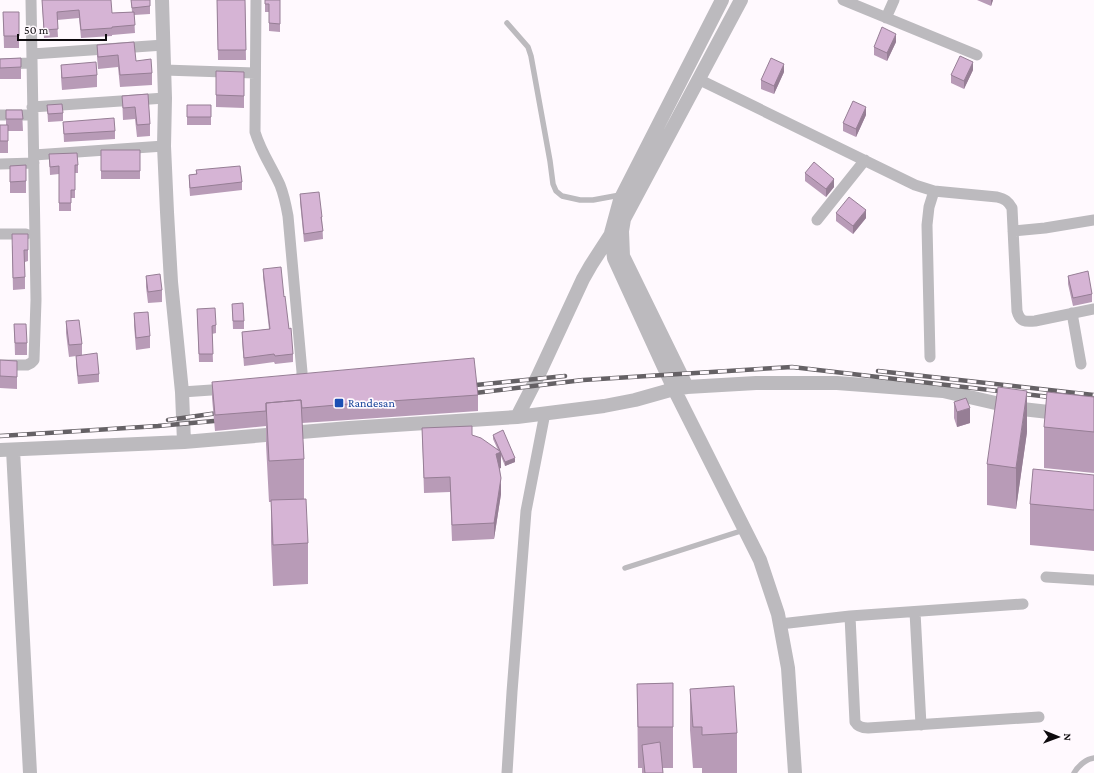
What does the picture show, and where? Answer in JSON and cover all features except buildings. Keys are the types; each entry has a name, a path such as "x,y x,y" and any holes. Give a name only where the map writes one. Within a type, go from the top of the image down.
{"street":[{"path":"0,365 27,365 34,360 36,300 31,0"},
{"path":"162,0 165,98 164,146 170,282 182,392 184,442"},
{"path":"680,388 614,258 611,233 620,200 722,0"},
{"path":"517,417 538,376 583,279 611,233 624,219 741,0"},
{"path":"843,0 977,55"},
{"path":"886,18 894,0"},
{"path":"256,1 255,132 259,145 284,197 288,224 302,372 302,378 299,382 287,385"},
{"path":"0,64 32,59 164,45"},
{"path":"164,70 255,73"},
{"path":"698,79 915,185 934,191 1004,198 1009,202 1012,208 1018,317 1022,320 1028,321 1094,309"},
{"path":"0,115 165,98"},
{"path":"0,164 34,159 164,146"},
{"path":"817,220 866,160"},
{"path":"930,357 927,225 929,207 934,191"},
{"path":"624,219 622,230 623,256 680,388 760,560 778,614 788,668 795,773"},
{"path":"1013,231 1045,228 1094,220"},
{"path":"0,234 35,234"},
{"path":"1072,313 1081,364"},
{"path":"30,773 7,450 184,442 349,428 517,417 604,406 635,400 680,388 756,383 837,382 944,391 1022,409 1094,418"},
{"path":"182,392 234,388"},
{"path":"507,773 526,512 545,413"},
{"path":"1046,577 1094,580"},
{"path":"780,624 850,616 1023,604"},
{"path":"915,612 921,725"},
{"path":"850,616 856,722 857,725 862,728 1039,717"}],"lane":[{"path":"507,23 528,47 531,56 553,184 556,191 562,196 580,200 592,200 623,195"},
{"path":"625,568 745,530"},
{"path":"1074,773 1077,768 1091,758 1094,758"}],"railway":[{"path":"467,394 583,380 792,367 1058,398"},
{"path":"878,371 1094,395"},
{"path":"466,386 565,376"},
{"path":"168,420 225,412"},
{"path":"0,436 158,426 225,420"}],"place":[{"name":"Randesan","path":"339,403"}]}
